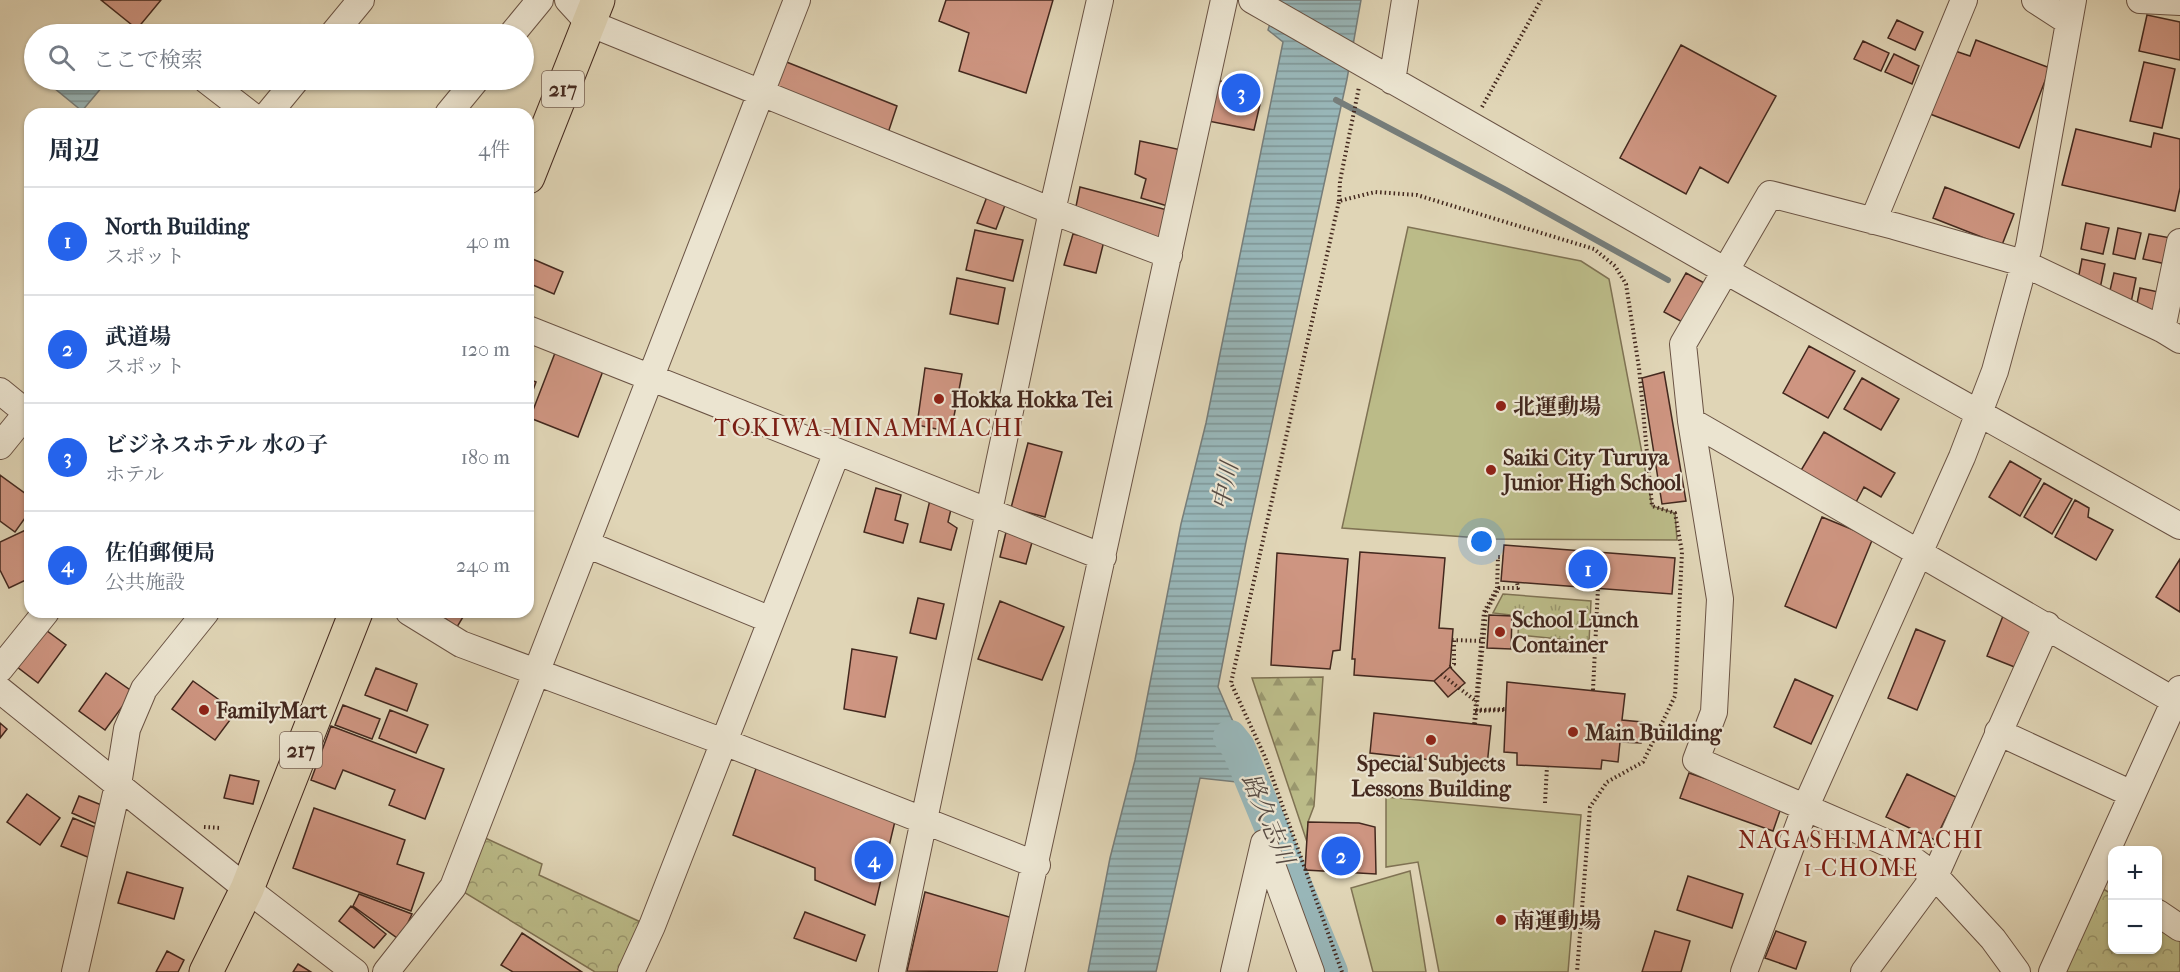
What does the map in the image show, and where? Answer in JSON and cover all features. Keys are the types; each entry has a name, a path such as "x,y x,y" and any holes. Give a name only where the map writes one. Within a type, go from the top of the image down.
{"highway":[{"name":"217","path":"534,159 585,8"},
{"name":"217","path":"206,972 247,889 354,618"}],"street":[{"path":"341,24 361,0"},
{"path":"520,24 540,0"},
{"path":"386,972 453,886 797,0"},
{"path":"892,972 1052,211 1100,0"},
{"path":"1011,972 1224,0"},
{"path":"1253,0 1724,270 2180,526"},
{"path":"1392,81 1405,0"},
{"path":"1874,221 1964,0"},
{"path":"1744,972 1806,806 1920,554 1980,415 1995,371 2029,246 2071,11 2035,0"},
{"path":"2140,0 2180,2"},
{"path":"585,8 761,93 1052,211 1169,255"},
{"path":"219,90 242,108"},
{"path":"273,108 288,90"},
{"path":"453,108 468,90"},
{"path":"2017,972 1993,939 1935,876 1894,846 1696,760 1714,712 1720,599 1691,421 1683,344 1724,270 1770,195 1874,221 2023,263 2171,334 2180,242"},
{"path":"534,331 989,510 1103,558"},
{"path":"0,391 24,408"},
{"path":"0,446 24,416"},
{"path":"1691,421 1920,554 2178,698 2132,794 2104,878 2052,972"},
{"path":"631,972 837,452"},
{"path":"586,544 771,620"},
{"path":"0,669 41,618"},
{"path":"75,972 118,785 127,729 144,689 201,618"},
{"path":"419,618 461,644 724,742 1036,865"},
{"path":"1864,972 1935,876 2047,625"},
{"path":"0,690 247,889 355,972"},
{"path":"1998,732 2132,794"},
{"path":"1234,972 1264,843 1310,971"},
{"path":"2162,916 2180,927"}],"path":[{"path":"1479,112 1541,0"},
{"path":"1342,972 1265,757 1231,683 1339,201 1340,182 1357,97"},
{"path":"1339,201 1375,192 1417,195 1594,249 1615,266 1626,284 1639,368 1652,506 1675,513 1682,552 1675,696 1643,762 1607,782 1590,807 1577,972"},
{"path":"1476,710 1484,612 1497,588 1498,556 1503,557"},
{"path":"1475,724 1486,612 1499,588 1518,588 1517,582"},
{"path":"1593,690 1598,588"},
{"path":"1450,667 1454,664 1453,640 1483,641"},
{"path":"1441,674 1478,702"},
{"path":"1476,710 1505,710"},
{"path":"1545,803 1547,766"}],"green space":[{"name":"北運動場","path":"1408,227 1581,261 1609,279 1652,506 1675,513 1677,540 1494,539 1342,528"},
{"path":"1503,594 1591,601 1589,642 1518,635 1519,616 1493,613"},
{"path":"1323,677 1314,806 1308,822 1307,842 1252,678"},
{"name":"南運動場","path":"1386,797 1581,815 1568,972 1439,972 1418,862 1386,867"},
{"path":"483,837 542,864 539,875 647,925 627,972 595,972 462,891"},
{"path":"1410,871 1426,972 1373,972 1351,888"},
{"path":"2096,885 2108,892 2108,954 2162,954 2162,923 2180,934 2180,972 2057,972"}],"water":[{"name":"中川","path":"1277,0 1361,0 1347,79 1246,542 1218,687 1257,777 1246,783 1200,778 1156,972 1088,972 1110,858 1135,760 1181,524 1206,423 1283,42 1268,30"},
{"path":"56,90 100,90 85,108 78,108"}],"building":[{"path":"101,0 161,0 141,24 131,24"},
{"path":"946,0 1053,0 1026,93 959,71 969,33 939,21"},
{"path":"2147,15 2180,22 2180,60 2139,51"},
{"path":"1897,20 1923,32 1915,50 1888,38"},
{"path":"1976,40 2050,68 2019,148 1930,114 1955,51 1970,56"},
{"path":"1863,41 1889,53 1881,71 1854,59"},
{"path":"1681,45 1776,96 1728,183 1700,167 1686,194 1620,158"},
{"path":"1894,54 1919,66 1912,84 1885,72"},
{"path":"784,61 897,106 886,139 775,92"},
{"path":"2144,62 2175,69 2162,128 2130,121"},
{"path":"1211,79 1256,89 1261,100 1254,130 1203,120"},
{"path":"2076,129 2151,147 2154,133 2180,139 2180,188 2175,211 2062,185"},
{"path":"1140,141 1186,151 1174,208 1141,198 1146,179 1135,174"},
{"path":"1080,187 1171,211 1164,244 1074,216"},
{"path":"1945,187 2014,214 2002,245 1933,218"},
{"path":"988,194 1007,200 996,229 977,223"},
{"path":"2086,223 2109,228 2103,254 2081,249"},
{"path":"2118,228 2141,233 2135,259 2113,254"},
{"path":"975,230 1023,240 1013,281 966,270"},
{"path":"1073,234 1104,241 1096,273 1064,265"},
{"path":"2149,234 2171,238 2166,264 2143,259"},
{"path":"2082,259 2105,264 2100,289 2077,285"},
{"path":"534,260 563,272 554,294 534,286"},
{"path":"1686,273 1708,285 1686,324 1664,312"},
{"path":"2114,273 2136,278 2131,303 2108,299"},
{"path":"957,278 1005,288 998,324 950,314"},
{"path":"2140,288 2163,293 2158,319 2135,314"},
{"path":"1809,346 1855,371 1828,418 1783,393"},
{"path":"555,353 603,371 578,437 534,420 534,408"},
{"name":"Hokka Hokka Tei","path":"925,368 962,374 951,432 917,425"},
{"path":"1664,372 1686,501 1662,504 1642,378"},
{"path":"1862,378 1899,399 1881,430 1844,409"},
{"path":"1824,432 1895,473 1881,497 1864,487 1855,504 1800,472"},
{"path":"1028,443 1062,452 1045,517 1011,508"},
{"path":"2010,461 2041,479 2020,516 1989,497"},
{"path":"0,475 24,493 24,519 15,532 0,521"},
{"path":"2044,483 2072,499 2052,534 2024,517"},
{"path":"876,488 901,495 895,520 908,524 903,543 864,532"},
{"path":"930,500 952,505 948,522 957,528 951,550 920,542"},
{"path":"2075,500 2089,508 2088,517 2113,530 2096,560 2055,537"},
{"path":"1822,517 1873,538 1836,628 1785,606"},
{"path":"1007,528 1034,535 1026,564 1000,557"},
{"path":"24,531 24,581 9,588 0,570 0,542"},
{"path":"1504,545 1675,558 1672,594 1501,581"},
{"path":"1360,552 1445,558 1439,628 1453,629 1450,667 1434,681 1354,675 1355,659 1352,659"},
{"path":"1277,553 1348,559 1340,650 1333,651 1330,669 1271,665"},
{"path":"2180,559 2180,612 2156,597"},
{"path":"918,598 944,604 936,639 910,633"},
{"path":"1000,601 1064,627 1042,680 978,659"},
{"path":"2005,611 2035,623 2017,668 1987,656"},
{"name":"School Lunch Container","path":"1489,615 1512,616 1511,649 1487,648"},
{"path":"444,618 462,618 457,627"},
{"path":"39,625 66,645 38,683 12,663"},
{"path":"1916,629 1945,641 1917,710 1888,698"},
{"path":"852,649 897,657 885,717 844,709"},
{"path":"1450,667 1465,683 1448,697 1434,681"},
{"path":"376,668 417,684 407,711 365,695"},
{"path":"106,673 133,692 105,730 79,711"},
{"path":"1795,679 1833,696 1811,744 1774,727"},
{"name":"FamilyMart","path":"193,681 236,712 215,740 172,709"},
{"name":"Main Building","path":"1507,682 1625,694 1622,720 1642,722 1641,743 1620,742 1618,762 1602,760 1601,769 1517,765 1517,753 1504,752"},
{"path":"343,705 380,719 372,739 335,725"},
{"path":"390,710 428,725 416,753 379,738"},
{"name":"Special Subjects Lessons Building","path":"1374,713 1491,726 1487,766 1370,753"},
{"path":"0,723 7,729 0,738"},
{"path":"331,726 444,769 425,819 389,805 395,790 343,770 335,789 311,780"},
{"path":"758,763 896,817 875,905 815,880 815,868 733,835"},
{"path":"1689,773 1782,805 1773,831 1680,798"},
{"path":"1907,774 1956,797 1935,840 1886,817"},
{"path":"230,775 259,781 253,804 224,798"},
{"path":"27,794 60,818 40,845 7,822"},
{"path":"79,796 104,806 101,826 72,813"},
{"path":"314,808 405,840 397,864 424,873 411,911 293,868"},
{"path":"73,818 102,830 90,858 61,846"},
{"path":"1308,822 1359,823 1375,827 1376,874 1305,870"},
{"path":"127,872 183,888 174,919 118,903"},
{"path":"1688,876 1743,894 1732,928 1677,910"},
{"path":"925,892 1016,919 1004,972 907,971"},
{"path":"359,894 412,914 400,940 353,906"},
{"path":"351,906 386,934 374,948 339,921"},
{"path":"805,912 865,935 856,961 794,938"},
{"path":"1655,931 1690,941 1681,972 1642,972"},
{"path":"1776,931 1806,942 1796,969 1765,958"},
{"path":"522,933 582,972 513,972 501,965"},
{"path":"167,951 184,960 178,972 156,972"},
{"path":"298,964 311,972 293,972"}],"waterway":[{"path":"1336,100 1506,190 1668,280"},
{"name":"路久志川","path":"1230,737 1238,747 1331,972"}],"place":[{"name":"ビジネスホテル 水の子","path":"1241,93"},
{"name":"Hokka Hokka Tei","path":"939,399"},
{"name":"北運動場","path":"1501,406"},
{"name":"Saiki City Turuya Junior High School","path":"1491,470"},
{"name":"North Building","path":"1588,569"},
{"name":"School Lunch Container","path":"1500,632"},
{"name":"FamilyMart","path":"204,710"},
{"name":"Main Building","path":"1573,732"},
{"name":"Special Subjects Lessons Building","path":"1431,740"},
{"name":"武道場","path":"1341,856"},
{"name":"佐伯郵便局","path":"874,860"},
{"name":"南運動場","path":"1501,920"}],"district":[{"name":"TOKIWA-MINAMIMACHI","path":"869,428"},
{"name":"NAGASHIMAMACHI 1-CHOME","path":"1861,854"}]}
